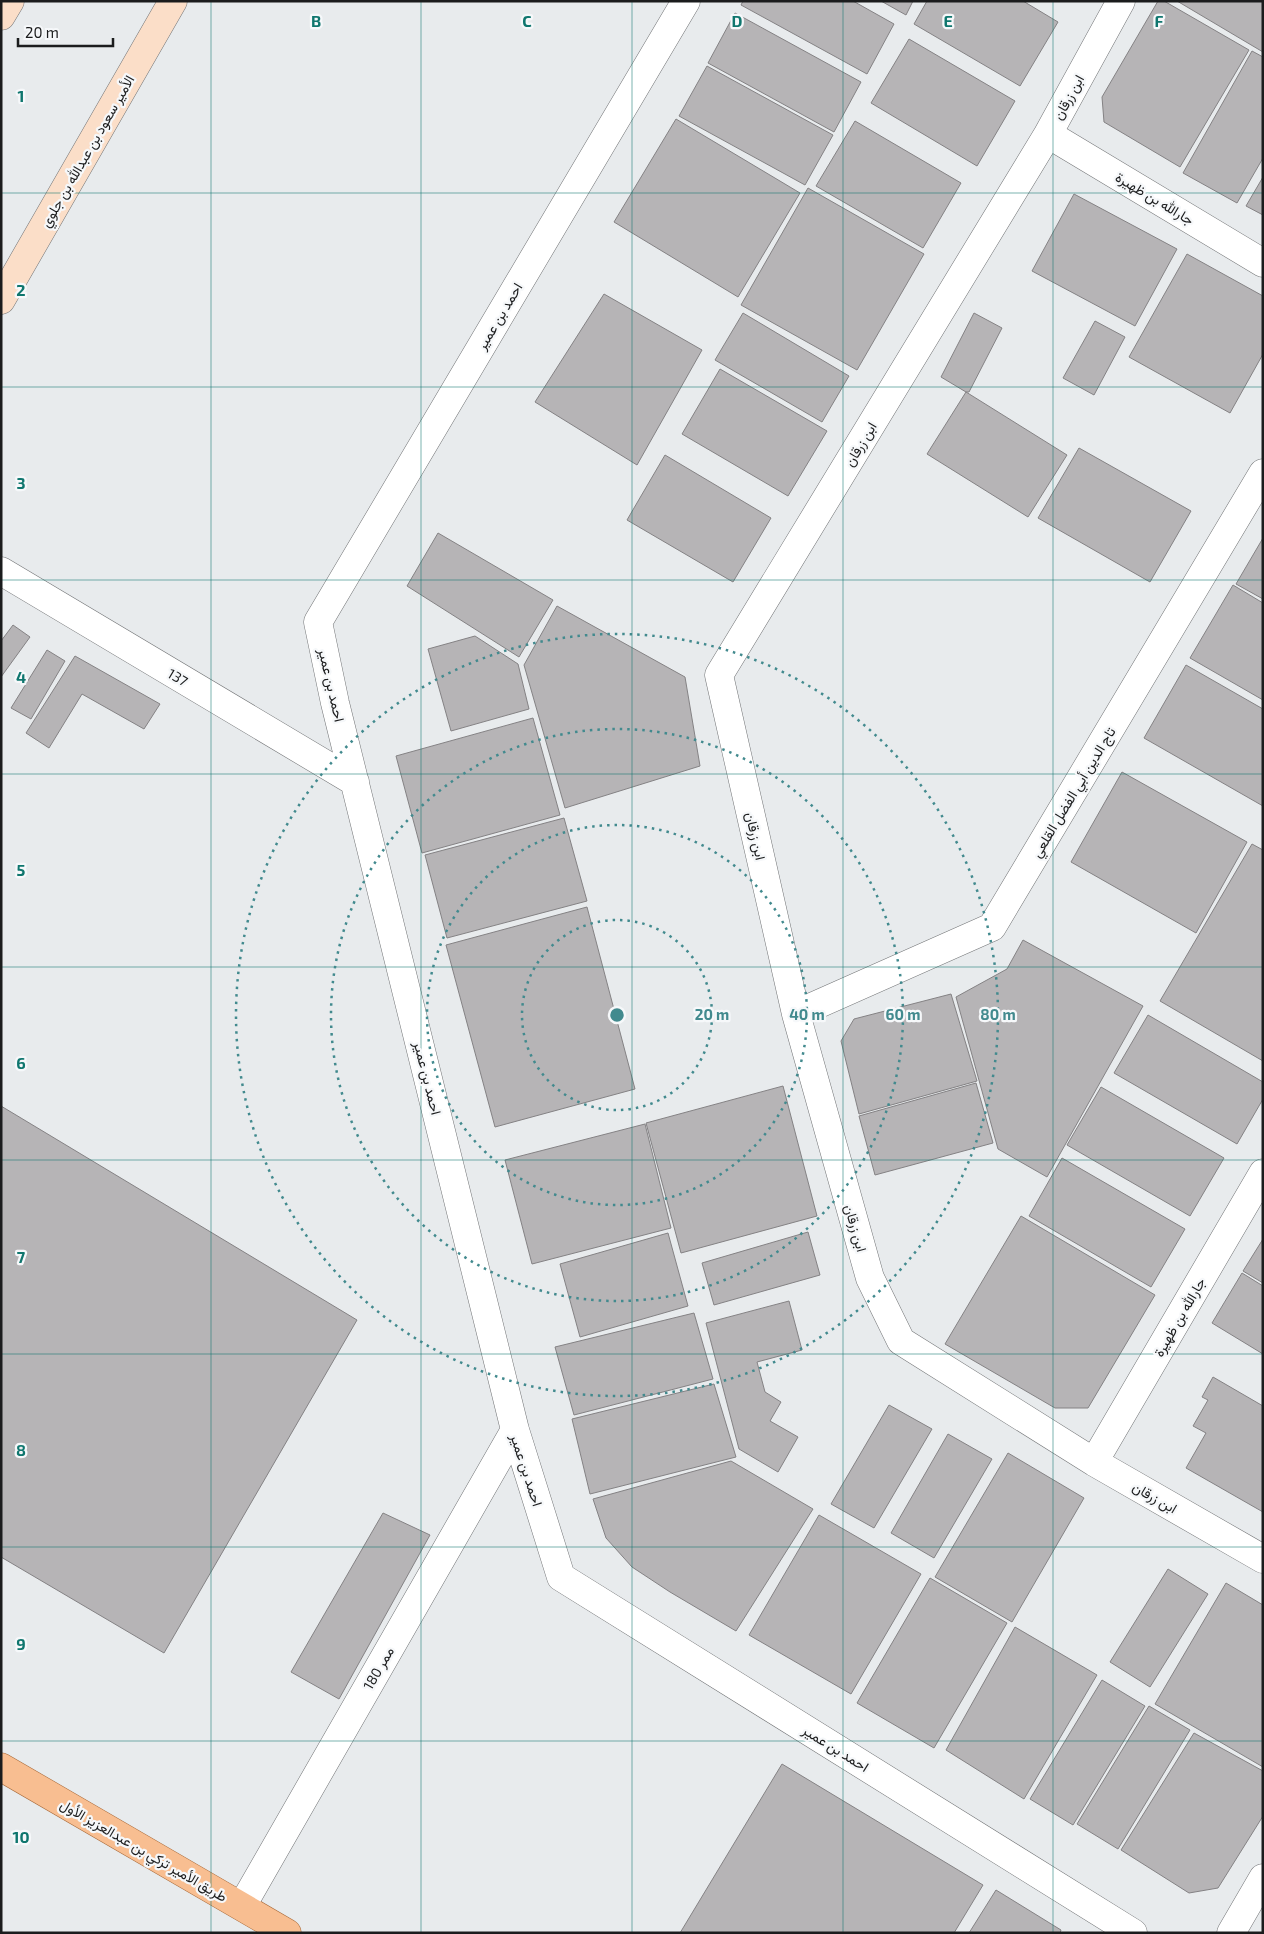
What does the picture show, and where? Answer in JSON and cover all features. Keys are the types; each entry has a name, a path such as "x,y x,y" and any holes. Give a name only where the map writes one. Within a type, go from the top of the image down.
{"main road":[{"path":"1,16 10,1"},
{"name":"الأمير سعود بن عبدالله بن جلوي","path":"1,300 174,1"},
{"name":"طريق الأمير تركي بن عبدالعزيز الأول","path":"1,1767 288,1933"}],"street":[{"name":"احمد بن عمير","path":"686,1 318,622 335,703 515,1430 561,1577 1133,1933"},
{"name":"ابن زرقان","path":"1121,1 1048,134 719,675 796,1014 870,1278 901,1341 1094,1462 1263,1559"},
{"name":"جارالله بن ظهيرة","path":"1048,134 1263,262"},
{"name":"تاج الدين أبي الفضل القلعي","path":"796,1014 992,927 1263,472"},
{"name":"137","path":"1,571 355,782"},
{"name":"جارالله بن ظهيرة","path":"1094,1462 1263,1173"},
{"name":"ممر 180","path":"242,1906 515,1430"},
{"path":"1232,1933 1263,1878"}],"building":[{"path":"743,1 853,1 894,24 867,74 741,5"},
{"path":"881,1 913,1 906,15"},
{"path":"927,1 1023,1 1058,22 1020,86 914,24"},
{"path":"1158,1 1164,1 1249,50 1180,167 1104,122 1102,97"},
{"path":"1177,1 1263,1 1263,52"},
{"path":"735,13 861,82 834,132 708,63"},
{"path":"909,39 1015,101 977,166 871,103"},
{"path":"1252,51 1263,57 1263,158 1237,203 1183,173"},
{"path":"707,66 833,135 805,185 679,116"},
{"path":"676,119 800,193 738,297 614,222"},
{"path":"855,121 961,183 923,248 816,186"},
{"path":"1263,177 1263,215 1246,206"},
{"path":"808,188 924,254 857,370 741,305"},
{"path":"1074,194 1177,249 1135,326 1032,271"},
{"path":"1187,254 1263,296 1263,354 1230,413 1129,357"},
{"path":"604,294 702,350 637,465 535,402"},
{"path":"743,313 849,376 822,422 715,360"},
{"path":"974,313 1002,328 969,392 966,392 941,377"},
{"path":"1095,321 1125,337 1094,395 1063,378"},
{"path":"720,369 827,431 788,496 682,434"},
{"path":"966,392 1067,455 1028,517 927,454"},
{"path":"1079,448 1191,511 1150,582 1038,518"},
{"path":"665,455 771,518 733,582 627,520"},
{"path":"438,533 553,600 519,657 407,586"},
{"path":"1263,538 1263,599 1236,584"},
{"path":"1233,585 1263,603 1263,700 1190,658"},
{"path":"557,606 685,677 700,766 565,808 524,665"},
{"path":"13,625 30,637 1,677 1,641"},
{"path":"475,636 518,664 529,709 451,731 428,649"},
{"path":"47,650 65,661 31,719 11,708"},
{"path":"75,656 160,704 144,729 82,694 49,748 26,733"},
{"path":"1186,665 1263,709 1263,806 1144,738"},
{"path":"533,718 560,815 422,853 396,756"},
{"path":"1122,772 1247,842 1196,933 1071,862"},
{"path":"564,818 587,901 447,938 425,855"},
{"path":"1252,844 1263,850 1263,1061 1160,1001"},
{"path":"587,907 635,1089 495,1127 446,945"},
{"path":"1023,940 1143,1006 1047,1177 998,1149 956,997 1007,969"},
{"path":"951,994 977,1081 859,1114 841,1041 854,1019"},
{"path":"1148,1015 1263,1082 1263,1099 1237,1144 1114,1073"},
{"path":"976,1083 993,1143 875,1175 859,1116"},
{"path":"783,1086 817,1216 681,1253 646,1123"},
{"path":"1101,1087 1224,1158 1190,1216 1067,1145"},
{"path":"1,1106 357,1320 164,1653 1,1557"},
{"path":"645,1124 671,1228 532,1264 505,1160"},
{"path":"1062,1158 1185,1229 1151,1287 1029,1216"},
{"path":"1021,1216 1155,1295 1088,1408 1055,1408 945,1344"},
{"path":"808,1232 820,1275 714,1305 702,1263"},
{"path":"668,1233 688,1306 580,1337 560,1264"},
{"path":"1263,1239 1263,1283 1243,1271"},
{"path":"1242,1273 1263,1286 1263,1354 1212,1323"},
{"path":"789,1301 802,1350 757,1362 765,1392 781,1402 770,1421 798,1437 778,1472 739,1449 706,1323"},
{"path":"694,1313 713,1379 574,1415 555,1347"},
{"path":"1213,1377 1263,1406 1263,1512 1186,1468 1206,1433 1193,1426 1208,1400 1202,1397"},
{"path":"714,1384 736,1457 590,1494 572,1419"},
{"path":"889,1405 932,1429 874,1528 831,1504"},
{"path":"948,1434 992,1459 934,1558 891,1533"},
{"path":"1008,1453 1084,1498 1012,1622 935,1577"},
{"path":"731,1461 813,1509 736,1631 632,1567 606,1538 593,1499"},
{"path":"383,1513 430,1535 339,1699 291,1672"},
{"path":"819,1515 921,1574 851,1694 749,1635"},
{"path":"1168,1569 1208,1594 1150,1687 1110,1662"},
{"path":"930,1578 1007,1623 934,1748 857,1703"},
{"path":"1226,1583 1263,1605 1263,1767 1155,1704"},
{"path":"1015,1627 1097,1675 1024,1799 946,1750"},
{"path":"1102,1680 1145,1706 1073,1825 1030,1799"},
{"path":"1149,1706 1190,1730 1118,1849 1077,1824"},
{"path":"1194,1733 1263,1771 1263,1816 1218,1888 1189,1893 1121,1850"},
{"path":"782,1764 983,1885 954,1933 680,1933"},
{"path":"996,1890 1061,1930 1060,1933 969,1933"}]}
